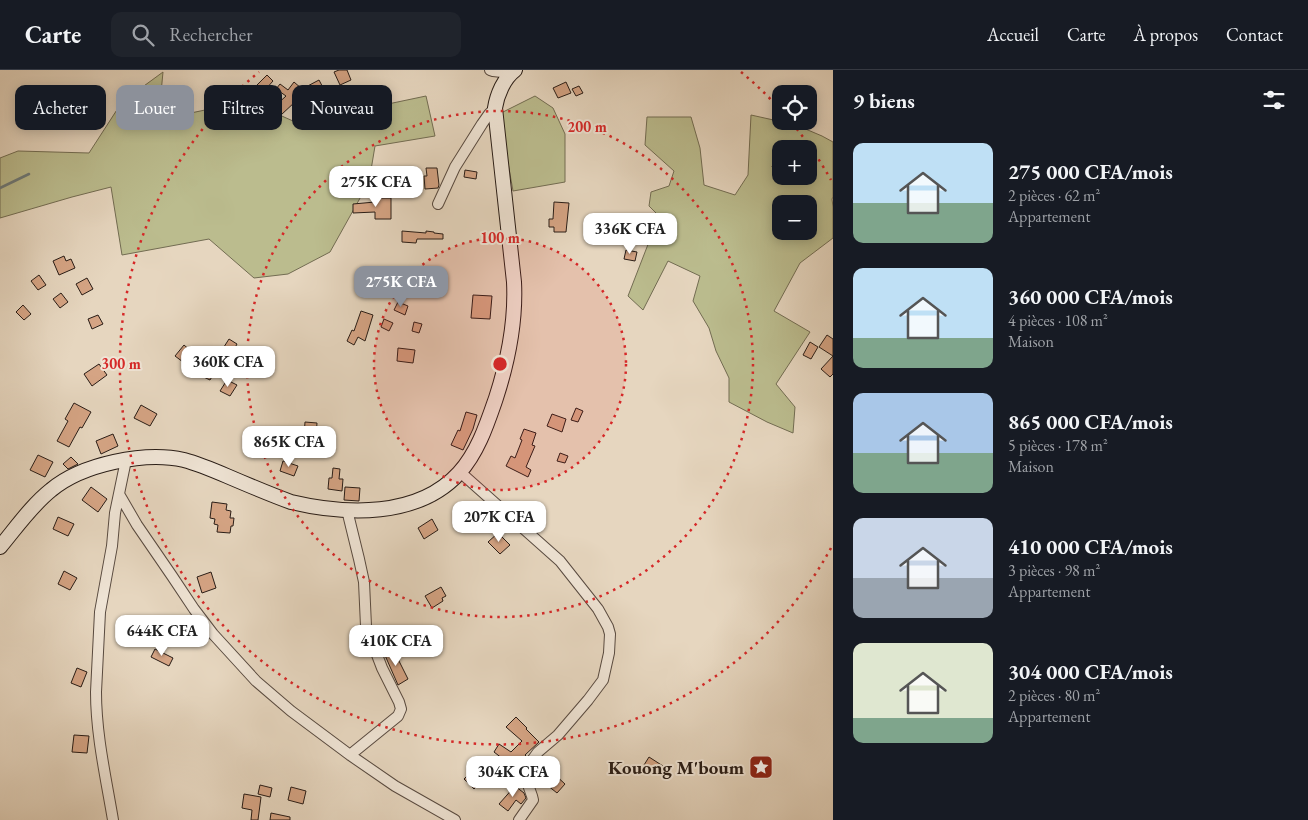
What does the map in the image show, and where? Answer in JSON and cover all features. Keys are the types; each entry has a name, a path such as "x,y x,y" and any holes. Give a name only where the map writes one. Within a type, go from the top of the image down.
{"street":[{"path":"501,89 492,71 513,71"},
{"path":"0,547 37,503 60,483 94,468 126,460 157,457 184,460 201,465 291,502 347,510 406,505 442,488 460,472 476,450 483,435 500,385 509,349 514,307 513,263 495,108 501,89 513,71"},
{"path":"438,204 455,167 482,124 495,108"},
{"path":"113,820 96,708 96,692 100,612 112,546 115,512 126,460"},
{"path":"460,472 560,561 598,609 610,634 609,653 603,680 558,735 538,752 530,763 526,779 532,800 519,820"},
{"path":"119,494 137,525 194,609 256,681 291,711 350,755 395,786 455,820"},
{"path":"347,510 364,582 366,626 382,668 401,709 398,716 350,755"}],"green space":[{"path":"163,72 162,85 145,85"},
{"path":"426,96 435,136 375,146 369,182 330,252 288,274 254,278 209,239 122,255 111,187 0,218 0,158 18,151 89,153 104,130 106,130 106,127 116,111 116,130 194,130 194,112 204,110 204,130 282,130 282,116 292,121 292,130 392,130 392,103"},
{"path":"535,96 553,108 565,134 565,182 513,191 501,113"},
{"path":"751,115 772,120 772,130 808,130 833,142 833,238 800,263 774,311 810,332 776,384 795,407 793,433 729,402 729,378 716,351 709,328 693,301 700,276 668,261 643,310 628,296 659,216 649,206 651,192 669,186 674,171 645,145 647,117 691,117 700,148 704,185 735,195 748,175"}],"building":[{"path":"347,70 351,80 340,85 334,72"},
{"path":"267,75 273,81 269,85 257,85"},
{"path":"319,80 322,85 310,85"},
{"path":"294,82 297,85 292,85 292,105 282,114 282,100 286,96 282,93 282,86 288,90"},
{"path":"566,82 571,93 558,98 553,88"},
{"path":"579,86 583,93 576,96 572,89"},
{"path":"426,168 437,168 438,188 425,189 424,176 427,176"},
{"path":"465,170 477,172 476,179 464,177"},
{"path":"394,173 411,173 411,186 394,186"},
{"path":"375,198 391,198 391,219 375,219 375,212 353,213 353,204 375,202"},
{"path":"554,202 569,203 566,232 554,232 554,227 549,227 549,219 553,219"},
{"path":"402,231 434,232 443,234 443,239 417,239 416,243 402,242"},
{"path":"626,250 637,252 635,261 624,259"},
{"path":"64,256 66,261 71,259 75,268 59,275 53,261"},
{"path":"39,275 46,285 38,290 31,281"},
{"path":"87,278 93,289 82,295 76,284"},
{"path":"61,293 68,302 60,308 53,299"},
{"path":"473,295 492,296 490,319 471,318"},
{"path":"398,302 408,306 405,315 394,310"},
{"path":"23,305 31,314 24,320 16,312"},
{"path":"361,311 373,315 365,341 358,337 354,345 347,341 352,330 354,331"},
{"path":"98,315 103,324 92,329 88,319"},
{"path":"384,319 393,323 389,331 381,327"},
{"path":"414,322 422,324 419,333 412,331"},
{"path":"827,335 833,339 833,356 819,347"},
{"path":"229,339 237,344 231,355 222,350"},
{"path":"810,342 818,347 811,359 803,355"},
{"path":"184,345 192,352 183,362 175,356"},
{"path":"398,348 415,350 413,363 397,361"},
{"path":"202,356 219,365 210,380 193,372"},
{"path":"833,356 833,374 830,377 821,369"},
{"path":"99,364 107,375 92,386 84,374"},
{"path":"227,380 237,385 230,396 220,391"},
{"path":"74,403 91,412 69,447 57,441 68,421 65,419"},
{"path":"141,405 157,414 150,426 134,418"},
{"path":"576,408 583,411 578,422 571,420"},
{"path":"466,412 477,415 463,450 451,445 458,430 460,431"},
{"path":"552,414 566,419 562,432 547,426"},
{"path":"305,422 317,423 316,437 304,436"},
{"path":"524,429 536,433 532,445 535,446 526,467 531,470 528,477 506,466 511,456 515,458"},
{"path":"113,434 118,446 101,454 96,441"},
{"path":"560,453 568,456 565,463 557,461"},
{"path":"38,455 53,462 45,477 30,470"},
{"path":"71,457 78,464 68,469 63,464"},
{"path":"283,461 298,466 294,476 280,471"},
{"path":"333,468 340,469 339,479 343,479 342,491 328,489 329,478 332,478"},
{"path":"91,487 107,499 98,512 82,500"},
{"path":"345,487 360,488 359,501 344,500"},
{"path":"212,502 227,504 226,510 231,511 230,518 234,518 230,533 217,532 218,525 214,524 215,519 210,518"},
{"path":"58,517 74,524 68,536 53,529"},
{"path":"432,519 438,530 424,539 418,528"},
{"path":"498,533 510,545 500,554 488,542"},
{"path":"64,571 77,578 70,590 58,584"},
{"path":"211,572 216,588 202,593 197,577"},
{"path":"441,587 446,596 442,598 443,601 432,608 425,596"},
{"path":"155,649 173,658 169,666 151,657"},
{"path":"393,649 408,679 398,685 384,653"},
{"path":"77,668 87,672 81,687 71,683"},
{"path":"516,717 539,742 525,755 521,768 514,775 510,771 497,784 488,775 503,759 494,752 499,744 511,752 522,741 506,727"},
{"path":"74,735 89,736 87,753 72,752"},
{"path":"548,757 558,769 553,773 565,784 557,793 547,785 551,781 538,764"},
{"path":"649,757 663,766 658,774 644,765"},
{"path":"472,771 482,781 474,789 464,779"},
{"path":"260,785 272,788 270,797 258,794"},
{"path":"515,786 524,793 526,798 521,804 516,800 508,811 499,804"},
{"path":"291,787 306,791 303,804 288,800"},
{"path":"244,794 261,797 258,820 251,820 252,810 242,808"},
{"path":"271,813 290,817 290,820 270,820"}],"waterway":[{"path":"0,188 29,174"}],"place":[{"name":"Kouong M'boum","path":"761,767"}]}
